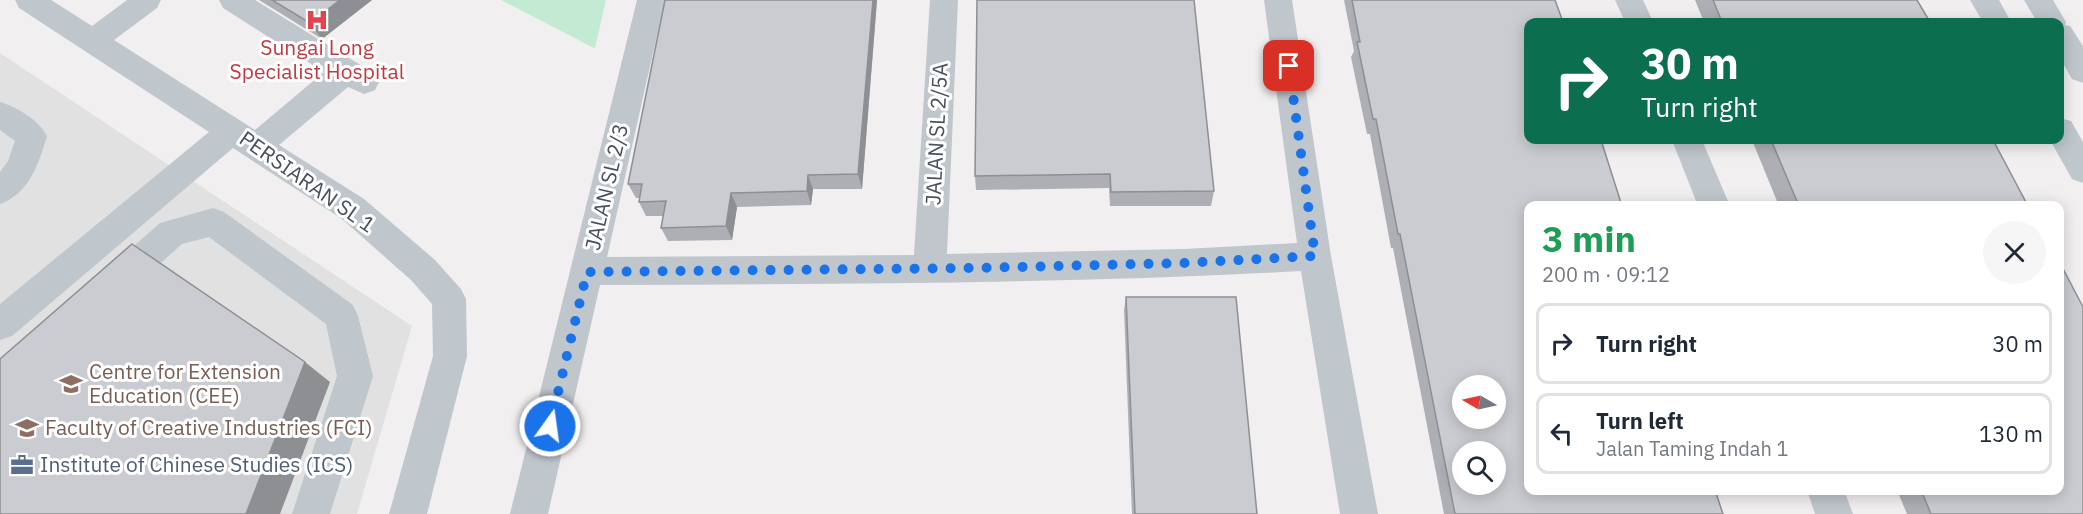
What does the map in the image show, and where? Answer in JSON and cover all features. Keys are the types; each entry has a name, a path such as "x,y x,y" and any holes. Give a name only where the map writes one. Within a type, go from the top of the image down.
{"street":[{"name":"PERSIARAN SL 1","path":"29,0 353,209 423,270 449,299 450,356 408,514"},
{"path":"93,41 147,0"},
{"path":"3,318 245,139 355,77 233,0"},
{"name":"JALAN SL 2/3","path":"528,514 651,0"},
{"name":"JALAN SL 2/5A","path":"930,268 944,0"},
{"path":"1278,0 1315,256 1359,514"},
{"path":"1629,0 1637,18"},
{"path":"1984,0 1995,18"},
{"path":"2038,0 2049,18"},
{"path":"2064,40 2083,71"},
{"path":"0,114 32,136 21,169 14,181 0,191"},
{"path":"2064,137 2083,170"},
{"path":"1689,144 1712,201"},
{"path":"95,302 172,233 213,222 340,316 355,376 311,514"},
{"path":"587,272 1184,263 1315,256"},
{"path":"1827,495 1834,514"}],"shaded area":[{"path":"0,53 412,326 357,514 0,514"}],"green space":[{"path":"501,0 606,0 595,48 594,48"}],"building":[{"path":"272,0 340,0 310,23"},
{"path":"665,0 873,0 858,174 808,175 807,191 731,193 726,226 661,228 666,201 639,202 642,184 628,184"},
{"path":"977,0 1194,0 1214,191 1111,192 1110,174 975,176"},
{"path":"1352,0 1555,0 1562,18 1524,18 1524,144 1602,144 1620,201 1524,201 1524,495 1717,495 1723,514 1455,514 1400,234 1398,234 1376,119 1373,119 1357,42 1360,42"},
{"path":"1713,0 1917,0 1928,18 1720,18"},
{"path":"1773,144 1995,144 2025,201 1797,201"},
{"path":"132,244 305,362 246,514 0,514 0,359"},
{"path":"2064,271 2083,307 2083,514 1931,514 1923,495 2064,495"},
{"path":"1126,297 1236,297 1257,514 1135,514"}],"place":[{"name":"Sungai Long Specialist Hospital","path":"317,20"},
{"name":"Centre for Extension Education (CEE)","path":"71,384"},
{"name":"Faculty of Creative Industries (FCI)","path":"27,428"},
{"name":"Institute of Chinese Studies (ICS)","path":"22,465"}],"route":[{"path":"550,426 587,272 976,268 1184,263 1315,256 1289,66"}]}
